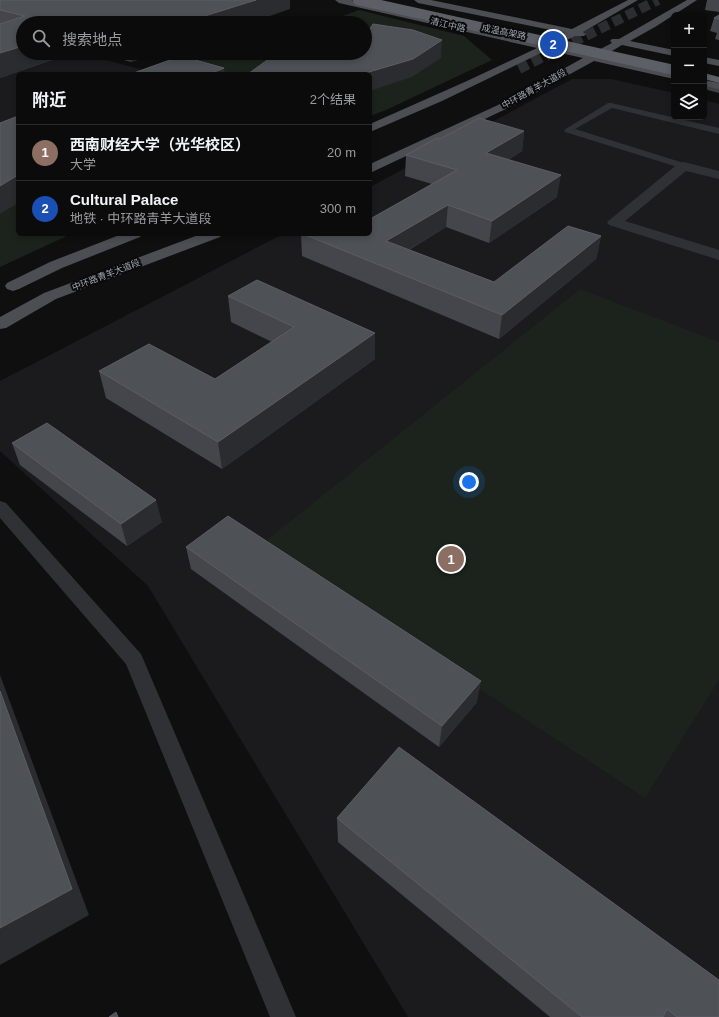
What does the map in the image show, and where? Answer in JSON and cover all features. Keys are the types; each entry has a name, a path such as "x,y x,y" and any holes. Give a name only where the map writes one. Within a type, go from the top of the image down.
{"highway":[{"name":"成温高架路","path":"358,0 671,69"},
{"name":"成温高架路","path":"393,0 671,59"},
{"path":"707,67 719,70"},
{"path":"707,77 719,80"},
{"path":"707,84 719,86"}],"main road":[{"name":"清江中路","path":"339,0 622,64"},
{"name":"清江中路","path":"418,0 591,36"},
{"path":"372,127 458,90 576,33 634,0"},
{"name":"中环路青羊大道段","path":"372,168 496,110 652,25 693,0"},
{"path":"606,39 671,52"},
{"path":"707,61 719,63"},
{"path":"443,109 519,69"},
{"path":"372,156 445,123 478,106"},
{"path":"6,289 106,236"},
{"path":"6,289 56,265 130,236"},
{"path":"50,296 178,236"},
{"name":"中环路青羊大道段","path":"0,324 50,296 210,236"}],"street":[{"path":"622,64 671,76"},
{"path":"707,87 719,90"},
{"path":"719,175 684,166 614,222 719,255"}],"lane":[{"path":"684,166 568,130 611,105 719,131"},
{"path":"0,508 134,660 283,1017"}],"shaded area":[{"path":"359,10 464,36 492,60 372,115 372,72 140,72 173,60 372,60 372,16 343,16"},
{"path":"0,32 16,47 16,60 106,60 144,70 139,72 16,72 16,117 0,123"},
{"path":"572,79 611,79 671,92 671,120 707,120 707,101 719,104 719,1017 408,1017 148,586 0,451 0,381 279,236 372,236 372,186"},
{"path":"16,117 16,236 67,236 0,267 0,123"},
{"path":"580,289 719,342 719,680 645,798 261,545"}],"building":[{"path":"0,0 256,0 205,16 25,16 0,10"},
{"path":"16,19 16,48 0,53 0,24"},
{"path":"373,24 413,30 442,40 413,59 369,72 251,72 267,60 372,60"},
{"path":"170,60 195,60 224,68 215,72 137,72"},
{"path":"16,117 16,176 0,186 0,123"},
{"path":"479,118 524,131 486,153 561,175 492,221 448,205 386,241 494,282 568,226 601,236 502,315 308,236 372,236 372,218 457,170 406,155 437,138 440,139"},
{"path":"257,280 375,333 218,442 99,371 149,344 215,379 294,327 228,296"},
{"path":"47,423 156,500 121,524 12,443"},
{"path":"228,516 481,681 442,726 186,547"},
{"path":"0,691 72,889 0,928"},
{"path":"399,747 719,980 719,1017 677,1017 667,1009 663,1017 582,1017 337,818"},
{"path":"116,1012 118,1017 109,1017"}],"tunnel":[{"path":"519,69 658,0"}],"place":[{"name":"Cultural Palace","path":"553,44"},
{"name":"西南财经大学（光华校区）","path":"451,559"}]}
